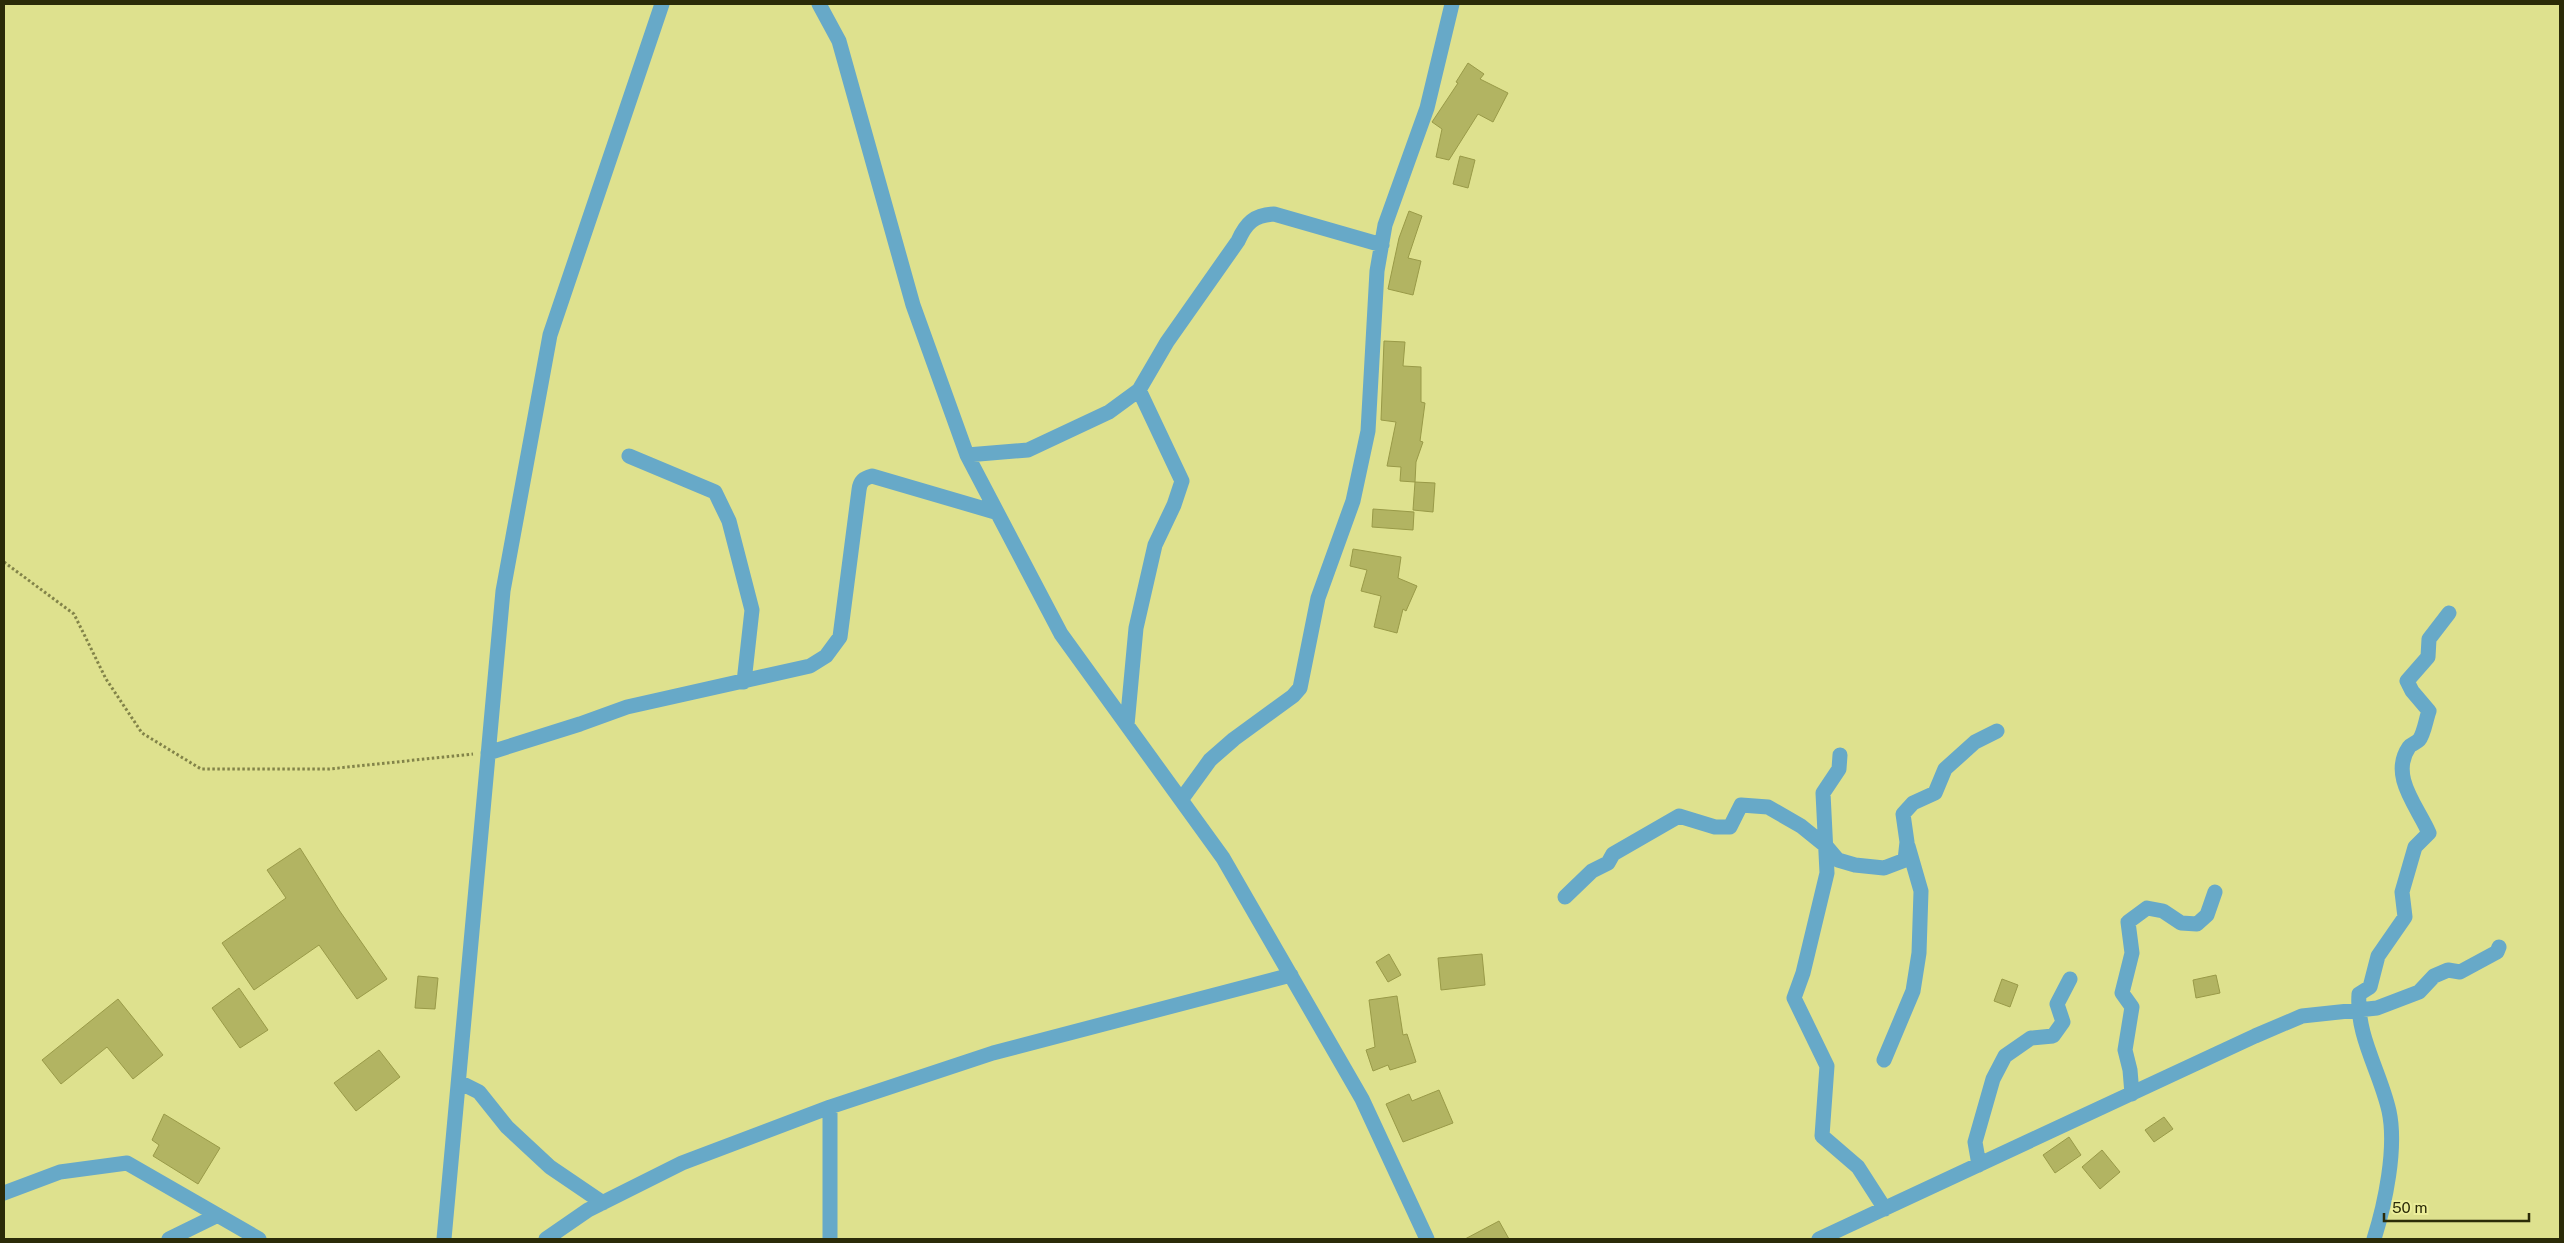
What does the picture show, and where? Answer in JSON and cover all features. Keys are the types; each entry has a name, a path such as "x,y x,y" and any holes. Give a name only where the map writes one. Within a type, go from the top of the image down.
{"street":[{"path":"444,1239 503,591 550,335 662,4"},
{"path":"819,4 839,41 913,305 967,455 995,512 1061,634 1223,858 1362,1099 1427,1239"},
{"path":"1181,800 1210,760 1234,739 1270,715 1300,688 1318,598 1353,501 1368,431 1377,271 1385,225 1426,108 1452,4"},
{"path":"967,455 1028,450 1109,412 1139,390 1168,342 1251,220 1262,214 1274,214 1382,245"},
{"path":"1128,725 1136,628 1155,545 1174,505 1182,482 1139,390"},
{"path":"629,456 715,492 729,521 752,610 744,682"},
{"path":"488,753 627,707 810,666 833,649 840,637 860,483 865,478 872,476 995,512"},
{"path":"2374,1239 2382,1214 2391,1148 2389,1112 2366,1046 2358,1010 2359,994 2370,987 2378,956 2404,918 2402,892 2415,847 2429,833 2420,812 2405,788 2402,765 2410,746 2419,740 2429,711 2412,691 2407,681 2428,658 2428,639 2450,613"},
{"path":"1884,1060 1913,991 1918,953 1921,891 1907,842 1903,814 1913,803 1935,793 1945,769 1975,742 1996,731"},
{"path":"1840,755 1839,769 1823,793 1827,874 1803,973 1794,998 1827,1066 1822,1136 1858,1167 1885,1209"},
{"path":"1565,897 1592,871 1608,862 1613,854 1678,816 1716,827 1730,827 1741,805 1768,808 1801,826 1838,860 1855,865 1884,868 1905,860 1907,842"},
{"path":"2132,1094 2130,1070 2124,1050 2132,1007 2122,993 2132,953 2128,922 2147,908 2163,911 2181,923 2197,924 2207,915 2215,892"},
{"path":"1819,1239 2302,1016 2376,1008 2419,992 2434,976 2448,970 2460,972 2497,952 2499,946"},
{"path":"546,1239 602,1202 682,1163 830,1107 993,1053 1291,975"},
{"path":"1979,1165 1975,1142 1993,1079 2005,1056 2031,1038 2053,1036 2063,1022 2057,1004 2070,979"},
{"path":"458,1082 479,1092 507,1127 550,1167 602,1202"},
{"path":"830,1107 830,1239"},
{"path":"4,1193 60,1172 127,1163 259,1239"},
{"path":"168,1239 218,1216"}],"path":[{"path":"4,562 74,614 106,679 142,733 201,769 329,769 488,753"}],"building":[{"path":"1468,63 1484,74 1480,79 1508,93 1493,122 1478,114 1449,160 1436,157 1442,129 1432,122 1458,83 1456,82"},
{"path":"1460,156 1475,160 1468,188 1453,184"},
{"path":"1409,211 1422,216 1408,258 1421,261 1413,295 1388,289 1399,238"},
{"path":"1384,341 1405,342 1403,366 1421,367 1421,402 1425,403 1420,441 1423,442 1416,462 1415,482 1400,481 1401,467 1387,466 1396,422 1381,420"},
{"path":"1415,482 1435,483 1433,512 1413,510"},
{"path":"1373,509 1414,512 1413,530 1372,527"},
{"path":"1353,549 1401,557 1398,578 1417,586 1406,611 1403,609 1397,633 1374,627 1381,596 1361,591 1367,570 1350,566"},
{"path":"300,848 339,910 387,979 357,999 319,945 254,990 222,943 286,898 267,870"},
{"path":"1389,954 1401,975 1388,982 1376,962"},
{"path":"1482,954 1485,985 1441,990 1438,958"},
{"path":"2216,975 2220,993 2196,998 2193,980"},
{"path":"418,976 438,978 435,1009 415,1008"},
{"path":"2002,979 2018,985 2010,1007 1994,1001"},
{"path":"239,988 268,1030 240,1048 212,1008"},
{"path":"1397,996 1403,1035 1407,1034 1416,1062 1390,1070 1388,1065 1373,1071 1366,1050 1375,1047 1369,1000"},
{"path":"118,999 163,1055 133,1079 107,1047 61,1084 42,1060"},
{"path":"379,1050 400,1077 356,1111 334,1083"},
{"path":"1439,1090 1453,1123 1403,1142 1386,1104 1409,1094 1412,1101"},
{"path":"164,1114 220,1148 198,1184 153,1156 159,1145 152,1140"},
{"path":"2164,1117 2173,1129 2154,1142 2145,1130"},
{"path":"2069,1137 2081,1155 2055,1173 2043,1155"},
{"path":"2102,1150 2120,1172 2100,1189 2082,1167"},
{"path":"1499,1221 1509,1239 1465,1239"}]}
